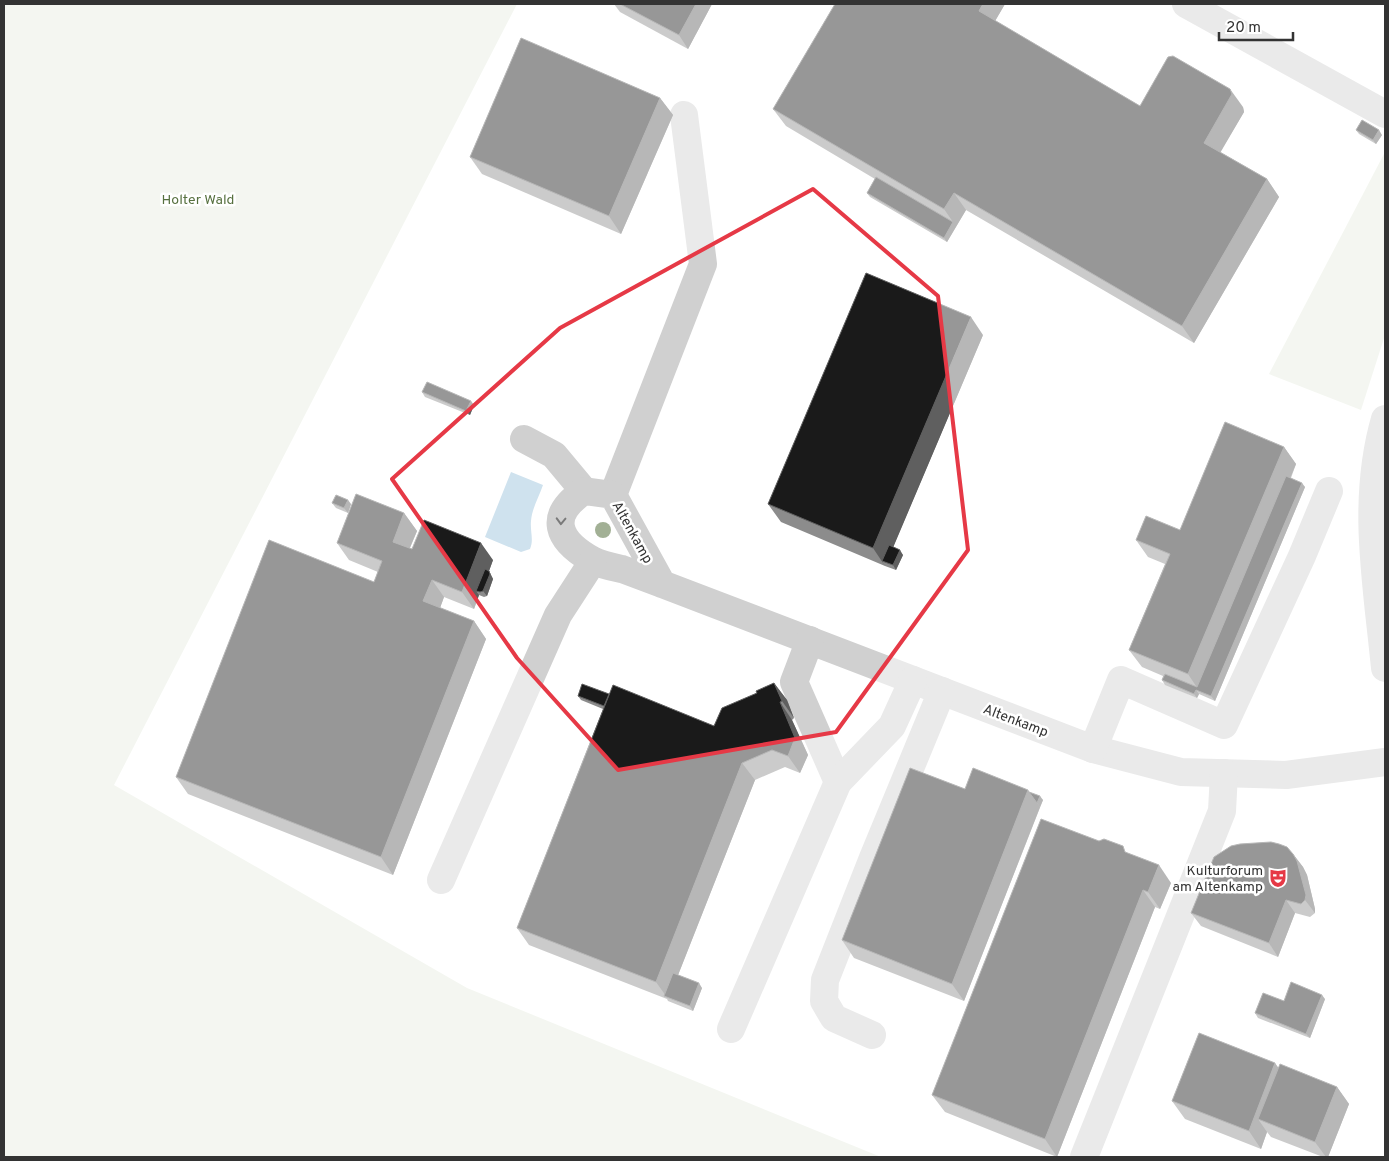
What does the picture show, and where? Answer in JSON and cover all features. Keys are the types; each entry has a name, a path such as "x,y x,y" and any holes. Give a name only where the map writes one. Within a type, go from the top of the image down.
{"street":[{"path":"1186,4 1385,114"},
{"path":"613,495 703,264 684,115"},
{"path":"1385,419 1372,482 1379,514 1372,538 1385,668"},
{"path":"524,439 554,455 584,491"},
{"name":"Altenkamp","path":"662,584 613,495 584,491 573,498 560,514 561,531 572,545 593,561 662,584 1093,749 1181,772 1286,775 1385,762"},
{"path":"1093,749 1121,680 1224,725 1302,556 1329,491"},
{"path":"441,880 558,615 593,561"},
{"path":"810,640 794,682 838,782"},
{"path":"731,1029 838,782 892,726 913,680"},
{"path":"872,1035 834,1018 824,1000 825,980 872,858 942,691"},
{"path":"1084,1157 1222,812 1224,773"}],"highlighted area":[{"path":"813,189 938,296 968,550 836,732 618,770 517,658 392,479 560,328"}],"green space":[{"name":"Holter Wald","path":"4,4 517,4 114,785 467,988 881,1157 4,1157"},
{"path":"1385,152 1385,335 1361,410 1269,374"}],"water":[{"path":"511,472 543,485 532,516 531,546 530,549 521,552 485,537"}],"building":[{"path":"620,4 696,4 679,35"},
{"path":"835,4 983,4 979,11 1140,106 1168,57 1173,56 1230,89 1232,94 1204,143 1267,179 1182,326 954,193 944,209 773,109"},
{"path":"521,38 660,98 609,216 470,157"},
{"path":"1362,120 1379,130 1373,140 1356,130"},
{"path":"876,177 953,222 944,238 867,193"},
{"path":"866,273 971,317 873,548 768,504"},
{"path":"427,382 471,401 466,411 422,392"},
{"path":"1225,422 1284,447 1188,674 1129,650 1170,554 1136,540 1146,516 1180,530"},
{"path":"1286,476 1302,483 1211,696 1196,690 1194,694 1162,680 1165,674 1197,687"},
{"path":"356,494 404,513 393,542 412,549 424,520 481,543 462,592 432,580 423,601 474,621 381,857 176,777 269,540 374,582 382,561 337,543"},
{"path":"336,495 348,500 344,508 332,503"},
{"path":"889,545 900,550 893,565 882,561"},
{"path":"485,569 490,574 483,591 476,591"},
{"path":"774,683 795,738 788,756 772,750 742,763 656,982 517,928 613,685 714,726 722,708 757,693 756,691"},
{"path":"582,684 609,694 604,706 578,696"},
{"path":"910,768 965,789 973,768 1028,790 952,984 842,940"},
{"path":"1029,792 1040,796 1037,803"},
{"path":"1041,819 1099,841 1104,839 1123,846 1125,852 1159,865 1148,892 1143,890 1045,1139 932,1095"},
{"path":"1271,842 1287,847 1293,854 1297,861 1306,895 1305,900 1301,904 1286,900 1269,943 1191,913 1214,857 1231,846"},
{"path":"673,973 699,983 690,1006 664,996"},
{"path":"1291,982 1322,995 1306,1034 1255,1013 1263,993 1284,1001"},
{"path":"1199,1033 1275,1063 1249,1131 1172,1101"},
{"path":"1280,1064 1337,1087 1315,1142 1258,1119"}],"place":[{"name":"Kulturforum am Altenkamp","path":"1278,878"}]}
